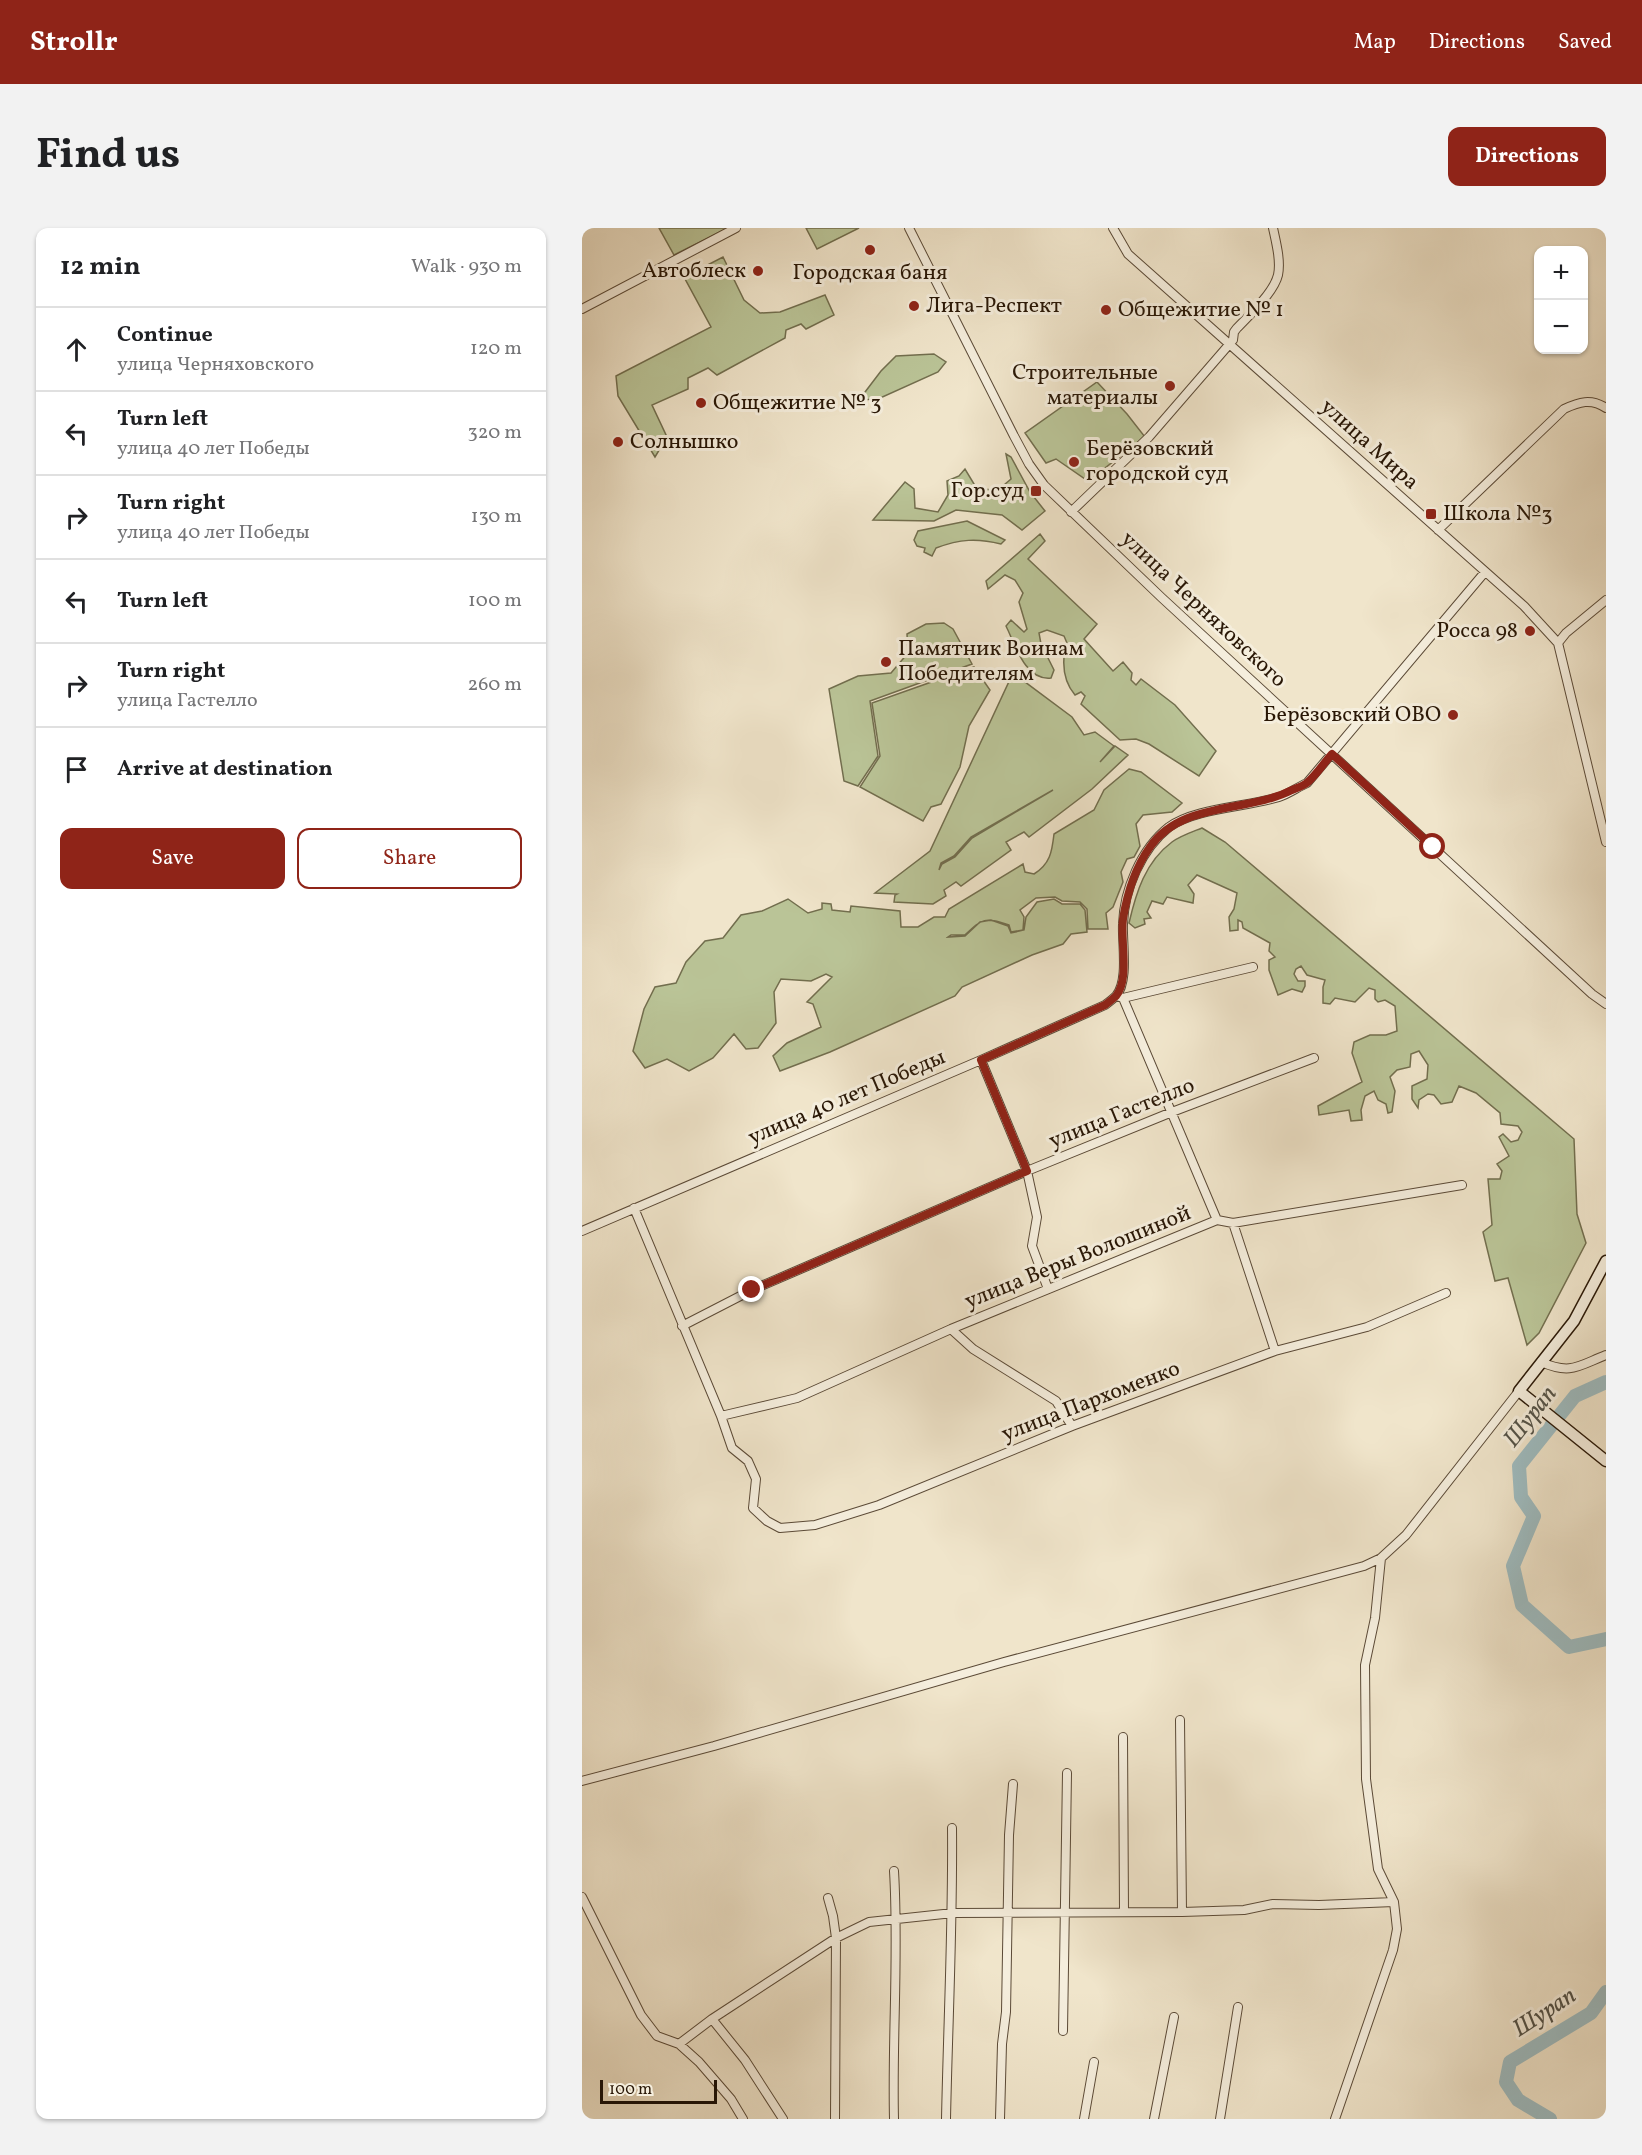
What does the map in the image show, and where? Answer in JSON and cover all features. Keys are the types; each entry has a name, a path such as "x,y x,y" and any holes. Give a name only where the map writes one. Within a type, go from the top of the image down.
{"main road":[{"path":"1606,1261 1574,1321 1519,1391 1606,1461"}],"street":[{"path":"582,309 736,228"},
{"name":"улица Черняховского","path":"909,228 1029,464 1044,485 1332,754 1606,1005"},
{"name":"улица Мира","path":"1113,228 1128,254 1524,606 1558,643 1606,842"},
{"path":"1071,512 1149,437 1233,340 1233,332 1268,292 1278,276 1273,228"},
{"path":"1438,530 1564,409 1588,401 1599,403 1606,408"},
{"path":"1218,1220 1120,997 1123,974 1123,921 1129,891 1137,869 1151,845 1169,827 1189,817 1280,796 1307,783 1485,572"},
{"path":"1558,643 1566,633 1606,600"},
{"name":"улица 40 лет Победы","path":"582,1231 981,1060 1120,997 1253,967"},
{"name":"улица Гастелло","path":"682,1326 752,1290 1027,1171 1314,1058"},
{"path":"981,1060 1027,1171 1037,1217 1032,1246 1048,1289"},
{"name":"улица Веры Волошиной","path":"721,1416 797,1398 951,1329 1218,1220 1233,1223 1462,1185"},
{"path":"634,1208 721,1416"},
{"path":"1233,1223 1275,1351"},
{"name":"улица Пархоменко","path":"721,1416 732,1448 748,1461 756,1479 753,1508 767,1521 780,1528 815,1525 879,1505 1072,1425 1275,1351 1367,1327 1446,1293"},
{"path":"951,1329 973,1349 1056,1401 1072,1425"},
{"path":"1541,1362 1556,1368 1571,1370 1606,1355"},
{"path":"583,1777 714,1746 1004,1662 1364,1566 1381,1558 1406,1535 1519,1391"},
{"path":"1335,2119 1393,1950 1396,1929 1394,1902 1378,1869 1366,1779 1365,1665 1375,1618 1381,1558"},
{"path":"1180,1720 1182,1912"},
{"path":"1124,1737 1124,1911"},
{"path":"1063,2031 1068,1773"},
{"path":"1000,2119 1002,2044 1006,2012 1009,1835 1013,1784"},
{"path":"946,2119 953,1913 952,1828"},
{"path":"894,1871 897,1918 892,2063 894,2119"},
{"path":"582,1897 641,2015 657,2036 679,2044 705,2070 730,2099 743,2119"},
{"path":"828,1898 836,1938 835,2119"},
{"path":"679,2044 712,2019 836,1938 869,1922 953,1913 1182,1912 1245,1910 1273,1904 1394,1902"},
{"path":"1220,2119 1238,2007"},
{"path":"1154,2119 1174,2016"},
{"path":"712,2019 745,2060 783,2119"},
{"path":"1084,2119 1094,2062"}],"green space":[{"path":"659,228 728,228 674,255"},
{"path":"806,228 859,228 817,249"},
{"path":"723,257 744,300 760,313 780,312 825,295 834,315 806,329 801,324 786,330 785,338 717,375 708,368 688,378 688,389 652,405 667,437 655,457 618,396 616,376 711,327 684,277"},
{"path":"934,354 946,362 938,372 878,399 859,400 881,371 896,356"},
{"path":"1097,382 1145,437 1088,481 1056,459 1046,463 1025,433"},
{"path":"1006,454 1011,457 1030,492 1045,511 1022,530 1002,515 956,510 934,521 873,520 905,482 914,489 915,508 938,512 948,495 947,481 959,476 965,469 977,489 998,490 1011,479"},
{"path":"967,521 1005,540 1001,544 976,540 953,543 936,548 932,556 924,552 925,548 917,546 914,540 918,531"},
{"path":"1040,534 1045,541 1028,559 1097,624 1084,639 1113,671 1123,662 1132,673 1131,680 1136,685 1141,679 1175,705 1216,751 1199,776 1149,744 1136,739 1120,740 1081,704 1085,696 1081,692 1075,695 1068,685 1065,673 1065,649 1073,647 1067,643 1064,636 1047,630 1039,633 1041,644 1054,670 1051,678 1034,674 1022,660 1006,626 1011,620 1024,632 1027,629 1019,602 1023,593 1015,580 1005,575 988,589 986,581"},
{"path":"944,623 953,629 972,664 870,701 878,756 858,786 844,781 829,689 858,676 891,673 908,653 907,634 926,624"},
{"path":"974,667 990,690 969,726 960,767 941,804 931,807 923,821 860,787 880,756 872,703"},
{"path":"1013,673 1072,717 1084,735 1095,732 1114,746 1100,762 1115,746 1128,755 1092,789 1029,837 1024,832 1006,842 1011,850 961,886 956,882 944,890 946,896 933,904 894,902 897,894 875,893 930,851","holes":["1053,790 972,838 955,857 942,864 939,870 941,863 954,856 971,837"]},
{"path":"1129,769 1141,772 1182,803 1172,812 1143,815 1136,824 1140,846 1134,857 1127,859 1121,872 1123,882 1113,907 1106,913 1108,929 1088,929 1087,909 1080,902 1062,901 1055,897 1036,898 1020,910 1024,917 1023,930 1011,932 1009,925 993,921 1008,926 1011,933 1024,930 1026,917 1037,902 1054,899 1062,904 1080,904 1085,910 1087,932 1071,934 1063,944 1032,955 962,987 955,996 830,1052 780,1071 773,1056 787,1043 821,1027 813,1004 807,1002 832,977 826,974 811,981 781,979 774,992 776,1023 758,1048 746,1049 734,1034 713,1058 689,1071 667,1059 645,1068 633,1051 644,1009 655,987 676,983 686,962 705,941 723,938 741,915 762,911 788,899 808,913 822,909 822,903 831,904 832,910 850,912 851,906 900,911 901,927 918,927 934,917 945,917 949,909 1023,864 1025,872 1034,874 1044,866 1049,857 1054,834 1094,810 1104,790","holes":["978,923 965,936 948,937 965,935"]},
{"path":"1202,828 1225,842 1574,1139 1577,1214 1586,1243 1539,1333 1527,1345 1508,1278 1495,1281 1483,1232 1492,1225 1488,1179 1500,1179 1502,1171 1497,1164 1509,1156 1499,1137 1503,1134 1511,1142 1518,1140 1522,1132 1518,1126 1501,1124 1500,1113 1476,1093 1459,1086 1452,1102 1441,1104 1434,1095 1428,1094 1419,1100 1418,1108 1412,1099 1412,1086 1427,1079 1428,1065 1419,1051 1411,1054 1410,1067 1397,1070 1390,1077 1395,1091 1392,1112 1388,1113 1386,1104 1378,1100 1374,1091 1365,1096 1361,1110 1362,1120 1351,1121 1349,1110 1319,1115 1318,1106 1362,1082 1352,1053 1354,1042 1370,1035 1386,1035 1397,1031 1395,1006 1385,1000 1378,1002 1375,999 1375,990 1369,988 1355,1002 1335,998 1330,1004 1323,1003 1325,980 1307,975 1301,966 1294,974 1298,981 1305,981 1302,992 1292,989 1278,995 1269,970 1269,960 1275,957 1269,951 1270,943 1243,928 1242,922 1238,920 1238,930 1230,931 1229,917 1234,909 1237,893 1197,875 1188,885 1194,894 1193,903 1167,897 1163,904 1152,901 1147,912 1151,918 1144,919 1145,924 1135,928 1129,923 1143,879 1155,859 1175,840"}],"waterway":[{"name":"Шурап","path":"1606,1382 1575,1396 1519,1466 1521,1497 1534,1516 1513,1566 1522,1605 1569,1647 1606,1639"},
{"name":"Шурап","path":"1550,2119 1518,2100 1506,2082 1510,2062 1591,2013 1606,1992"}],"place":[{"name":"Городская баня","path":"870,250"},
{"name":"Автоблеск","path":"758,271"},
{"name":"Лига-Респект","path":"914,306"},
{"name":"Общежитие № 1","path":"1106,310"},
{"name":"Строительные материалы","path":"1170,386"},
{"name":"Общежитие № 3","path":"701,403"},
{"name":"Солнышко","path":"618,442"},
{"name":"Берёзовский городской суд","path":"1074,462"},
{"name":"Гор.суд","path":"1036,491"},
{"name":"Школа №3","path":"1431,514"},
{"name":"Росса 98","path":"1530,631"},
{"name":"Памятник Воинам Победителям","path":"886,662"},
{"name":"Берёзовский ОВО","path":"1453,715"}],"route":[{"path":"752,1290 1027,1171 981,1060 1105,1005 1116,996 1121,988 1123,974 1123,921 1129,891 1137,869 1151,845 1169,827 1189,817 1280,796 1307,783 1332,754 1433,847"}]}
